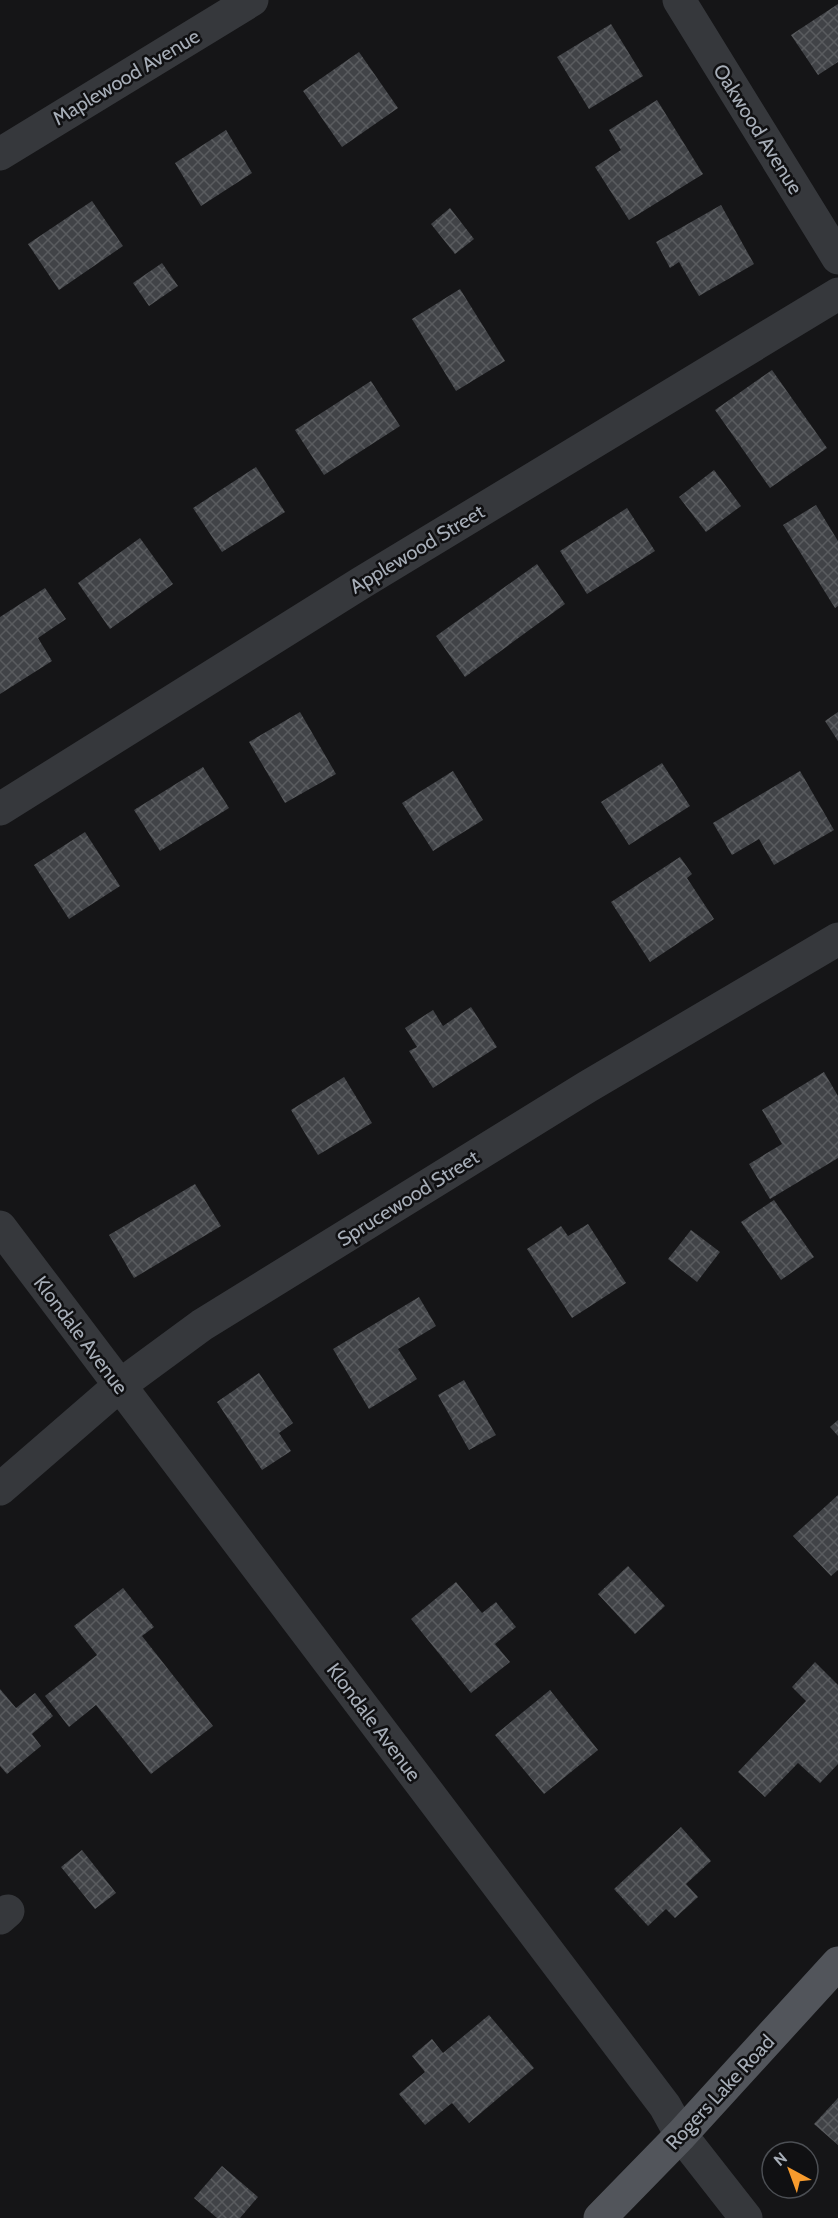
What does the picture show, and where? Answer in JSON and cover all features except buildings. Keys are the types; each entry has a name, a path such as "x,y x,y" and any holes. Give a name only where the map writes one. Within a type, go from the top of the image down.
{"main road":[{"name":"Rogers Lake Road","path":"600,2218 681,2135 838,1963"}],"street":[{"name":"Maplewood Avenue","path":"0,154 252,0"},
{"name":"Oakwood Avenue","path":"679,0 838,258"},
{"name":"Applewood Street","path":"0,809 361,584 838,294"},
{"name":"Sprucewood Street","path":"0,1489 119,1386 222,1312 587,1087 838,939"},
{"name":"Klondale Avenue","path":"0,1227 658,2097 681,2135 746,2218"}]}
